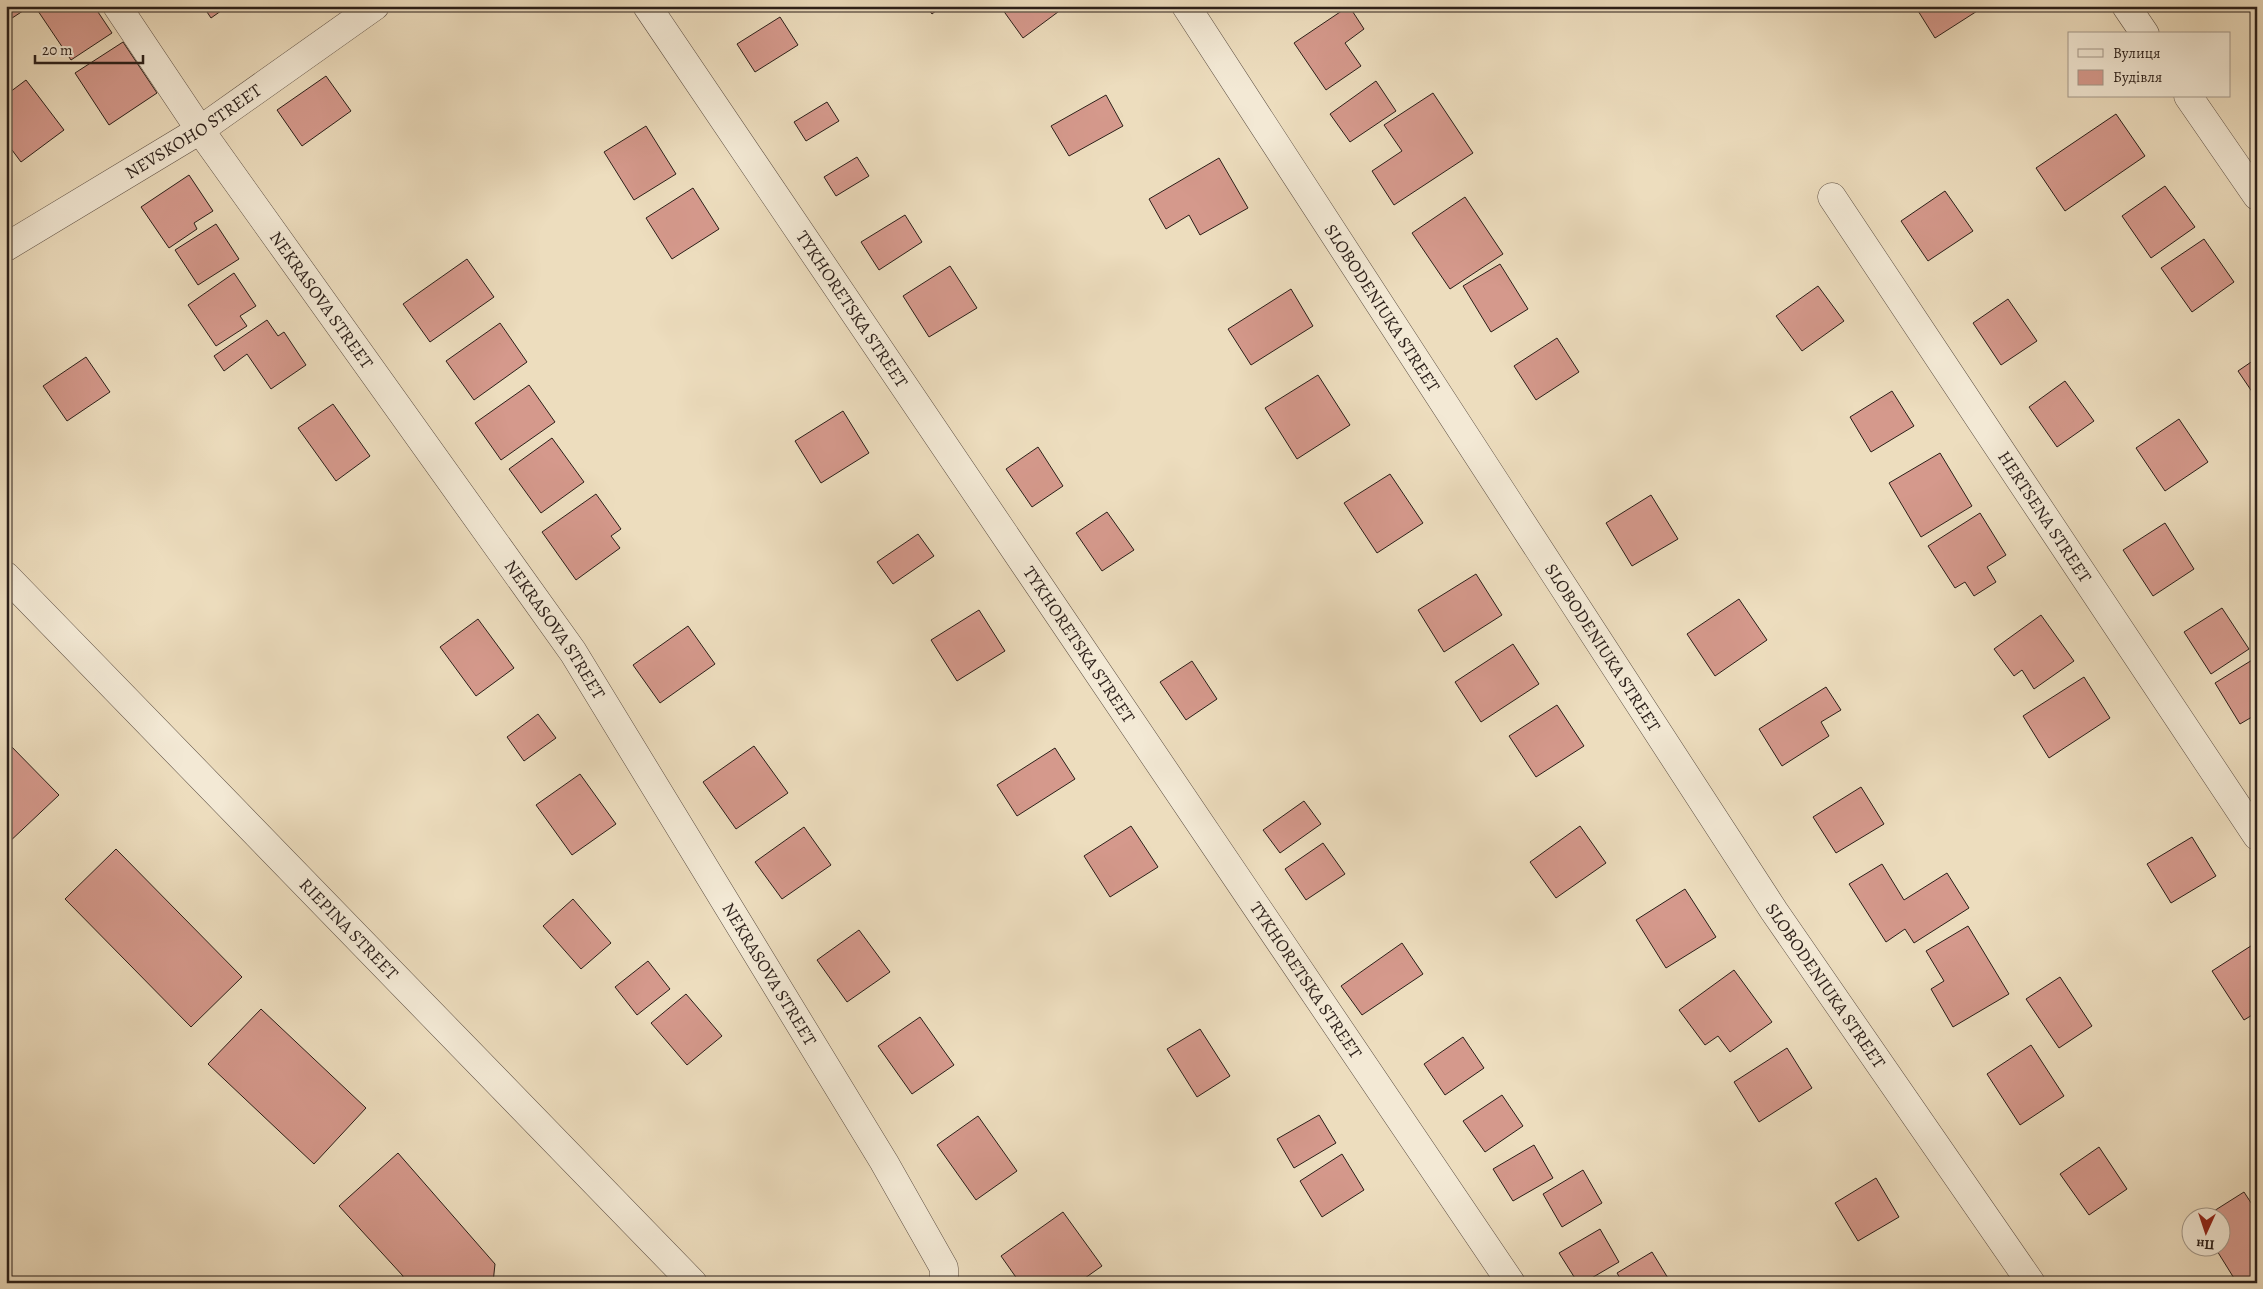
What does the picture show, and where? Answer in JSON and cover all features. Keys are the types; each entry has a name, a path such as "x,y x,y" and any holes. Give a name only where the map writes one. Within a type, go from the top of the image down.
{"street":[{"name":"NEKRASOVA STREET","path":"117,6 200,130 573,652 884,1162 944,1268 944,1283"},
{"name":"NEVSKOHO STREET","path":"6,247 200,130 375,6"},
{"name":"TYKHORETSKA STREET","path":"647,6 1511,1283"},
{"name":"SLOBODENIUKA STREET","path":"1186,6 1774,910 2031,1283"},
{"path":"2126,6 2144,32"},
{"path":"2189,98 2257,196"},
{"name":"HERTSENA STREET","path":"1832,197 2257,836"},
{"name":"RIEPINA STREET","path":"6,576 693,1283"}],"building":[{"path":"6,6 28,6 29,7 6,22"},
{"path":"38,6 94,6 112,33 71,60 36,8"},
{"path":"203,6 228,6 211,18"},
{"path":"926,6 942,6 932,14"},
{"path":"1000,6 1066,6 1023,38"},
{"path":"1349,6 1364,29 1345,43 1361,66 1326,90 1294,43"},
{"path":"1915,6 1985,6 1935,38"},
{"path":"780,17 798,45 755,72 737,44"},
{"path":"123,42 157,93 109,125 75,73"},
{"path":"326,76 351,111 302,146 277,110"},
{"path":"26,80 64,130 21,162 6,142 6,95"},
{"path":"1376,81 1396,111 1350,142 1330,114"},
{"path":"1433,93 1473,153 1394,205 1372,171 1402,151 1384,125"},
{"path":"1106,95 1123,126 1069,156 1051,126"},
{"path":"827,102 839,121 806,141 794,122"},
{"path":"2116,114 2145,156 2065,211 2036,168"},
{"path":"646,126 676,174 634,200 604,152"},
{"path":"857,157 869,176 836,196 824,177"},
{"path":"1219,158 1248,208 1200,235 1189,215 1166,229 1149,199"},
{"path":"189,175 213,211 194,223 197,229 169,248 141,207"},
{"path":"2165,186 2195,227 2151,258 2122,216"},
{"path":"693,188 719,229 672,259 646,218"},
{"path":"1945,191 1973,231 1928,261 1901,221"},
{"path":"1465,197 1503,254 1450,289 1412,233"},
{"path":"905,215 922,242 879,270 861,242"},
{"path":"216,224 239,259 198,285 175,250"},
{"path":"2204,239 2234,282 2192,312 2161,268"},
{"path":"467,259 494,297 430,342 403,304"},
{"path":"1500,264 1528,309 1491,332 1463,286"},
{"path":"950,266 977,308 929,337 903,296"},
{"path":"234,273 256,306 240,316 247,326 216,346 188,305"},
{"path":"1818,286 1844,321 1802,351 1776,316"},
{"path":"1291,289 1313,326 1251,365 1228,329"},
{"path":"2008,299 2037,341 2001,365 1973,323"},
{"path":"267,320 278,336 284,332 306,365 271,389 247,354 224,371 214,356"},
{"path":"500,323 527,362 474,400 446,361"},
{"path":"1557,338 1579,372 1536,400 1514,366"},
{"path":"86,357 110,392 67,421 43,386"},
{"path":"2257,358 2257,399 2238,371"},
{"path":"1318,375 1350,425 1297,459 1265,408"},
{"path":"2065,381 2094,421 2057,447 2029,407"},
{"path":"529,385 555,422 501,460 475,423"},
{"path":"1892,391 1914,426 1871,452 1850,417"},
{"path":"333,404 370,456 336,481 298,428"},
{"path":"843,411 869,453 821,483 795,441"},
{"path":"2179,419 2208,462 2165,491 2136,448"},
{"path":"552,438 584,482 541,513 509,469"},
{"path":"1038,447 1063,486 1032,507 1006,469"},
{"path":"1940,453 1972,506 1921,537 1889,483"},
{"path":"1390,474 1423,523 1377,553 1344,503"},
{"path":"596,494 621,529 611,536 620,548 576,580 542,532"},
{"path":"1651,495 1678,539 1632,566 1606,523"},
{"path":"1107,512 1134,550 1102,571 1076,533"},
{"path":"1980,513 2006,555 1987,567 1996,582 1974,596 1965,582 1955,588 1928,546"},
{"path":"2165,523 2194,569 2153,596 2123,550"},
{"path":"918,534 934,556 893,584 877,562"},
{"path":"1476,574 1502,615 1444,652 1418,610"},
{"path":"1739,599 1767,640 1715,676 1687,634"},
{"path":"2222,608 2249,649 2211,674 2184,632"},
{"path":"979,610 1005,651 957,681 931,640"},
{"path":"2041,615 2074,661 2034,689 2022,670 2014,676 1994,649"},
{"path":"478,619 514,668 476,696 440,647"},
{"path":"688,626 715,664 660,703 633,665"},
{"path":"1513,644 1539,684 1481,722 1455,682"},
{"path":"2257,657 2257,714 2240,724 2215,683"},
{"path":"1192,661 1217,699 1186,720 1160,682"},
{"path":"2084,677 2110,718 2049,758 2023,716"},
{"path":"1826,687 1841,710 1821,722 1829,736 1782,766 1759,729"},
{"path":"1557,705 1584,746 1536,777 1509,736"},
{"path":"538,714 556,738 524,761 507,737"},
{"path":"6,741 59,795 6,845"},
{"path":"754,746 788,793 736,829 703,782"},
{"path":"1055,748 1075,779 1017,816 997,785"},
{"path":"580,774 616,824 572,855 536,805"},
{"path":"1861,787 1884,824 1836,853 1813,817"},
{"path":"1304,801 1321,824 1280,853 1263,830"},
{"path":"1131,826 1158,867 1110,897 1084,856"},
{"path":"1580,826 1606,863 1556,898 1530,862"},
{"path":"804,827 831,865 782,899 755,862"},
{"path":"2192,837 2216,876 2171,903 2147,864"},
{"path":"1323,843 1345,874 1306,900 1285,869"},
{"path":"116,849 242,977 191,1027 65,899"},
{"path":"1882,864 1904,900 1947,873 1969,908 1914,943 1905,929 1886,942 1849,884"},
{"path":"1685,889 1716,937 1666,968 1636,920"},
{"path":"573,899 611,943 581,969 543,926"},
{"path":"1968,926 2009,994 1953,1027 1931,989 1944,981 1926,951"},
{"path":"859,930 890,972 847,1002 817,960"},
{"path":"2257,942 2257,1012 2244,1020 2212,971"},
{"path":"1402,943 1423,974 1362,1015 1341,986"},
{"path":"648,961 670,989 637,1015 615,987"},
{"path":"1734,970 1772,1022 1730,1052 1718,1036 1705,1045 1679,1010"},
{"path":"2060,977 2092,1026 2059,1048 2026,999"},
{"path":"686,994 722,1036 687,1065 651,1023"},
{"path":"261,1009 366,1108 314,1164 208,1064"},
{"path":"920,1017 954,1065 912,1094 878,1046"},
{"path":"1200,1029 1230,1076 1197,1097 1167,1049"},
{"path":"1463,1037 1484,1068 1445,1095 1424,1064"},
{"path":"2031,1045 2064,1096 2020,1125 1987,1074"},
{"path":"1787,1048 1812,1088 1759,1122 1734,1082"},
{"path":"1502,1095 1523,1126 1485,1152 1463,1121"},
{"path":"1319,1115 1336,1143 1294,1168 1277,1139"},
{"path":"978,1116 1017,1171 976,1200 937,1145"},
{"path":"1534,1145 1553,1178 1513,1201 1493,1169"},
{"path":"2099,1147 2127,1189 2089,1215 2060,1174"},
{"path":"398,1153 495,1264 493,1283 402,1283 403,1276 339,1206"},
{"path":"1342,1154 1364,1190 1322,1217 1300,1181"},
{"path":"1583,1170 1602,1203 1562,1227 1543,1194"},
{"path":"1876,1178 1899,1217 1858,1241 1835,1203"},
{"path":"2244,1192 2257,1212 2257,1283 2237,1283 2220,1256 2230,1256 2230,1206 2222,1206"},
{"path":"1063,1212 1102,1266 1078,1283 1020,1283 1001,1256"},
{"path":"1600,1229 1619,1262 1583,1283 1578,1283 1559,1253"},
{"path":"1652,1252 1671,1283 1623,1283 1617,1273"}]}
